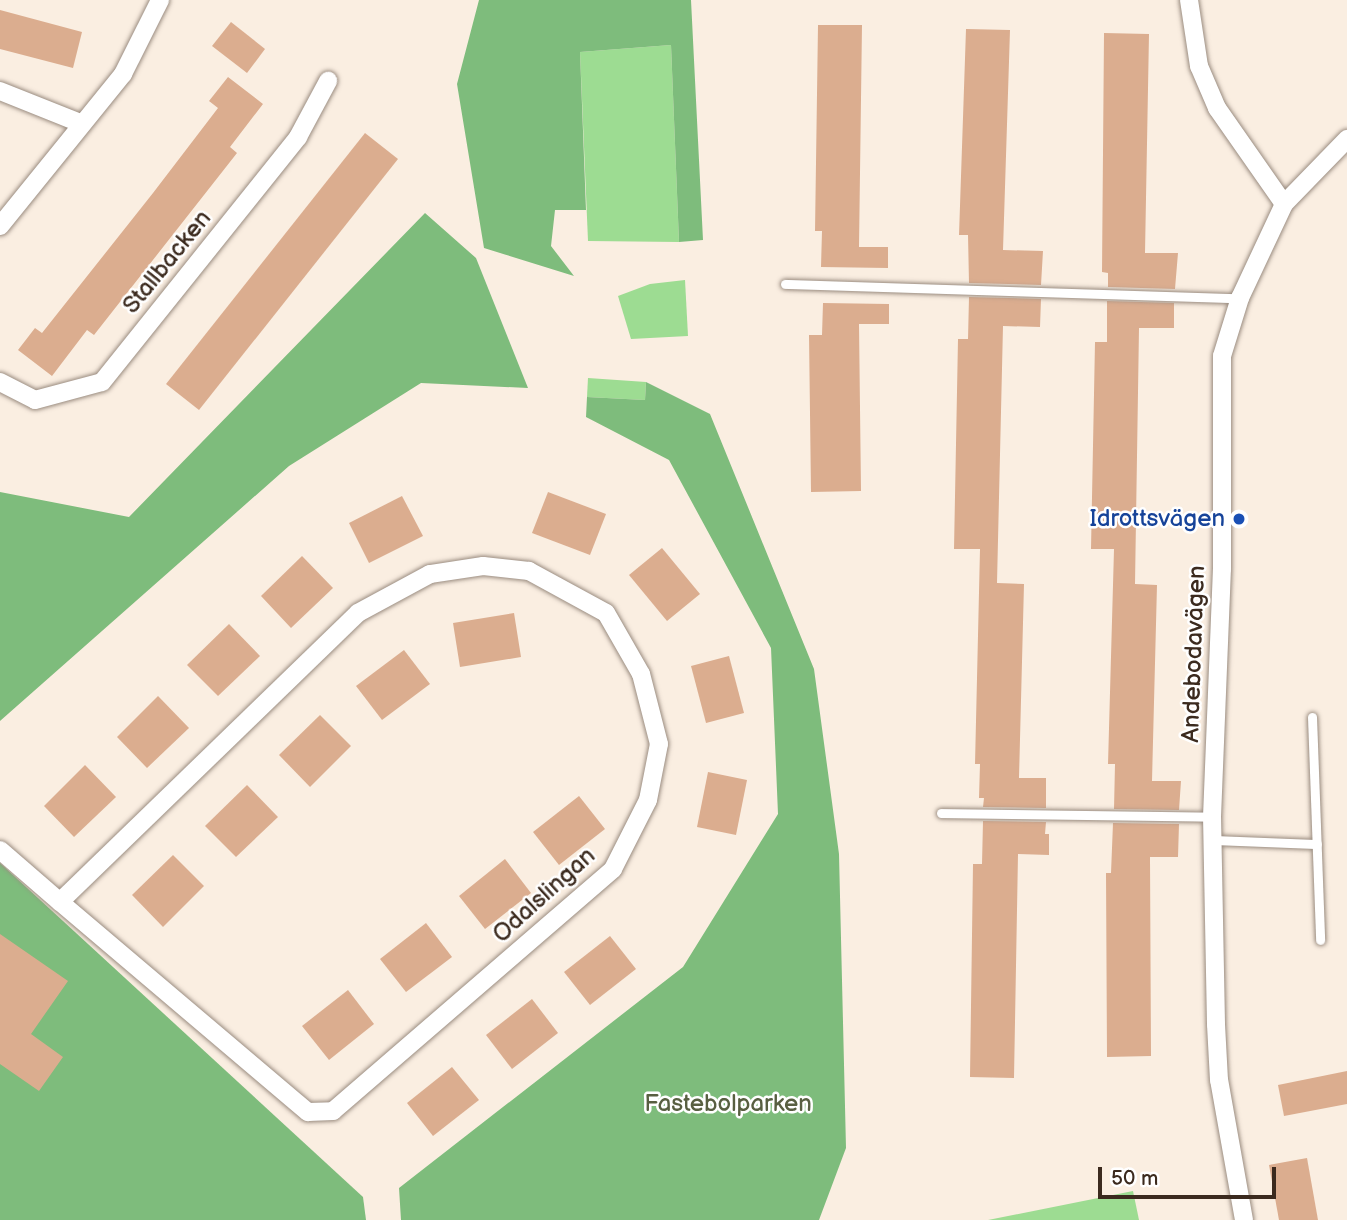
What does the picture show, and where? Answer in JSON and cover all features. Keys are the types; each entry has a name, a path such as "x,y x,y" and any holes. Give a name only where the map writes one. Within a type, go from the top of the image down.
{"street":[{"path":"0,226 80,122 123,74 160,0"},
{"path":"1189,0 1199,66 1217,108 1284,204 1347,139"},
{"name":"Stallbacken","path":"0,382 35,400 102,382 298,136 328,81"},
{"path":"0,91 80,122"},
{"name":"Andebodavägen","path":"1244,1220 1219,1080 1212,840 1222,569 1222,356 1240,298 1284,204"},
{"name":"Odalslingan","path":"0,850 60,902 308,1112 333,1111 613,869 648,800 659,744 640,674 606,613 530,571 483,566 430,574 358,613 60,902"}],"lane":[{"path":"785,284 1240,298"},
{"path":"1312,717 1320,940"},
{"path":"941,813 1212,817"},
{"path":"1212,840 1317,844"}],"green space":[{"path":"479,0 691,0 703,240 679,242 671,45 580,52 586,210 555,210 551,246 574,276 484,248 457,84"},
{"path":"671,45 679,242 588,241 580,52"},
{"path":"425,213 476,258 528,388 421,383 289,466 0,721 0,492 129,517"},
{"path":"685,280 688,336 631,339 618,296 650,284"},
{"path":"588,378 646,382 645,400 587,397"},
{"name":"Fastebolparken","path":"646,382 710,414 814,669 839,854 846,1148 819,1220 401,1220 399,1188 683,967 778,814 771,648 669,460 586,417 587,397 645,400"},
{"path":"0,863 363,1197 366,1220 0,1220"},
{"path":"1133,1191 1139,1220 988,1220"}],"building":[{"path":"0,10 82,32 73,68 0,49"},
{"path":"231,22 265,49 247,73 212,46"},
{"path":"818,25 862,25 859,247 888,247 888,268 821,267 822,231 815,231"},
{"path":"966,29 1010,30 1003,250 1043,251 1041,285 969,283 968,235 959,235"},
{"path":"1104,33 1149,34 1145,253 1178,253 1175,289 1108,287 1108,273 1102,272"},
{"path":"228,77 263,104 230,147 237,153 94,335 87,330 52,376 18,350 35,328 42,333 153,193 218,108 209,101"},
{"path":"365,133 398,159 199,410 166,384"},
{"path":"969,297 1041,299 1040,327 1003,326 997,583 1024,584 1019,778 1046,778 1046,808 983,807 984,798 979,798 980,764 975,764 980,549 954,549 958,339 968,339"},
{"path":"1107,301 1174,303 1174,328 1139,328 1135,584 1157,585 1152,781 1181,781 1179,810 1114,809 1115,764 1108,764 1114,549 1091,549 1095,342 1107,342"},
{"path":"823,303 889,304 889,324 859,324 861,491 811,492 809,335 822,335"},
{"path":"548,492 606,514 590,555 532,533"},
{"path":"402,496 423,536 369,563 349,523"},
{"path":"662,548 700,594 667,621 629,575"},
{"path":"302,556 333,588 291,628 261,596"},
{"path":"514,613 521,657 460,667 453,623"},
{"path":"229,624 260,656 218,696 187,665"},
{"path":"404,650 430,684 382,720 356,686"},
{"path":"729,656 744,713 706,723 691,666"},
{"path":"158,696 189,728 147,768 117,737"},
{"path":"320,715 351,746 310,787 279,755"},
{"path":"85,765 116,797 74,837 44,806"},
{"path":"708,772 747,780 736,835 697,827"},
{"path":"247,785 278,817 236,857 205,826"},
{"path":"579,796 605,829 559,865 533,832"},
{"path":"983,821 1046,822 1045,834 1049,834 1049,855 1018,854 1014,1078 970,1077 973,864 982,864"},
{"path":"1113,823 1179,824 1178,857 1150,857 1151,1056 1107,1057 1106,873 1111,873"},
{"path":"173,855 204,886 163,927 132,895"},
{"path":"505,859 531,893 485,929 459,896"},
{"path":"426,923 452,957 406,992 380,959"},
{"path":"0,934 68,981 31,1034 63,1057 39,1091 0,1064"},
{"path":"610,936 636,969 590,1005 564,972"},
{"path":"348,990 374,1024 329,1060 302,1026"},
{"path":"532,999 558,1033 512,1069 486,1035"},
{"path":"452,1067 479,1100 433,1136 407,1103"},
{"path":"1347,1071 1347,1104 1284,1116 1278,1085"},
{"path":"1307,1158 1318,1220 1279,1220 1269,1165"}],"place":[{"name":"Idrottsvägen","path":"1239,519"}]}
